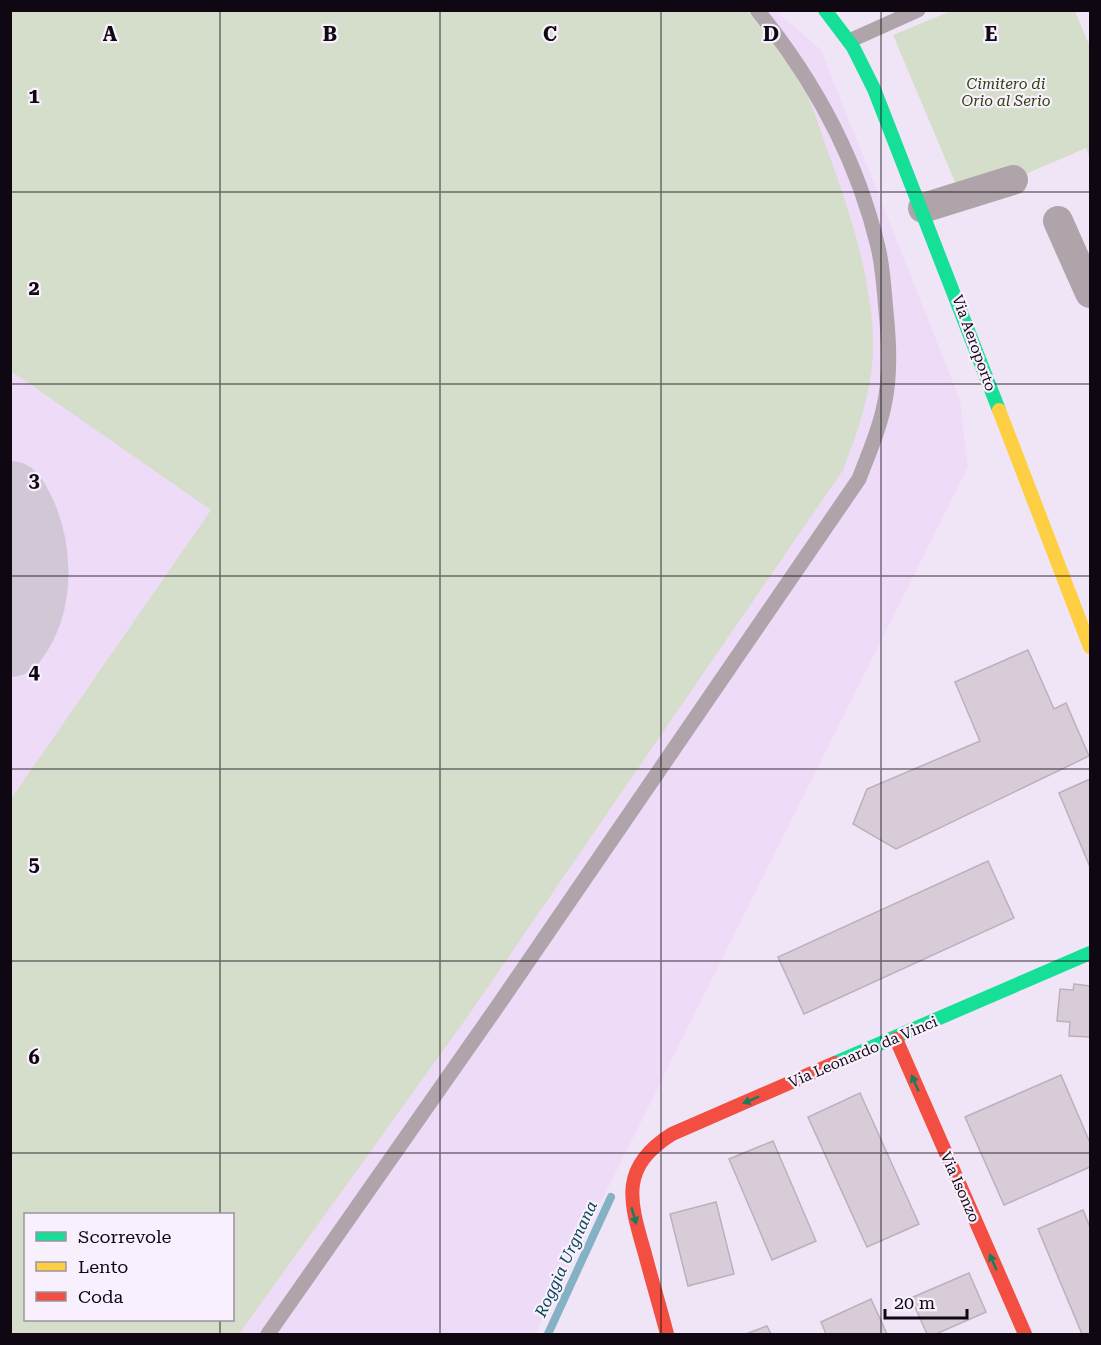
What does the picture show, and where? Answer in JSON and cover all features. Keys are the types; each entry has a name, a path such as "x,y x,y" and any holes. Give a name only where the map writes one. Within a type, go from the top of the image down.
{"street":[{"name":"Via Aeroporto","path":"825,10 849,41 868,77 939,243 997,406 1090,647"},
{"path":"923,208 1013,180"},
{"path":"1058,221 1090,293"},
{"name":"Via Leonardo da Vinci","path":"667,1335 631,1206 631,1190 641,1160 648,1150 672,1134 896,1039 1090,953"},
{"name":"Via Isonzo","path":"896,1039 1020,1331"}],"lane":[{"path":"268,1335 497,1007 859,479 884,405 890,353 878,248 856,179 824,107 792,54 758,10"},
{"path":"849,41 918,10"}],"shaded area":[{"path":"10,11 776,11 821,50 960,400 968,467 535,1334 11,1334"}],"green space":[{"path":"11,11 747,11 784,57 810,103 844,197 863,266 871,313 873,354 869,388 843,470 468,1016 239,1334 11,1334 11,799 211,510 11,371"},
{"name":"Cimitero di Orio al Serio","path":"951,11 1075,11 1090,47 1090,158 1086,148 963,201 893,35"}],"building":[{"path":"1028,650 1054,709 1066,703 1089,756 896,849 853,824 867,789 980,741 955,682"},
{"path":"1090,779 1090,867 1059,793"},
{"path":"988,861 1014,918 804,1014 778,957"},
{"path":"1074,984 1090,986 1090,1037 1069,1036 1070,1022 1057,1021 1060,989 1073,990"},
{"path":"1061,1075 1090,1143 1090,1167 1004,1205 965,1117"},
{"path":"860,1093 919,1224 867,1247 808,1117"},
{"path":"773,1141 816,1241 772,1260 729,1159"},
{"path":"716,1202 734,1274 688,1286 670,1214"},
{"path":"1083,1210 1090,1227 1090,1334 1082,1334 1038,1229"},
{"path":"969,1273 986,1312 936,1334 927,1334 911,1298"},
{"path":"871,1299 887,1334 826,1334 821,1322"},
{"path":"767,1326 771,1334 746,1334"}],"waterway":[{"name":"Roggia Urgnana","path":"548,1334 611,1197"}],"taxiway":[{"path":"10,498 25,531 30,550 31,569 27,607 10,640"}],"traffic: fast":[{"path":"825,10 853,47 874,89 999,410"},
{"path":"835,1063 1090,953"}],"traffic: slow":[{"path":"999,410 1090,647"}],"traffic: jam":[{"path":"896,1039 1025,1334"},
{"path":"667,1334 635,1218 633,1187 636,1173 643,1160 672,1134 835,1063"}]}
